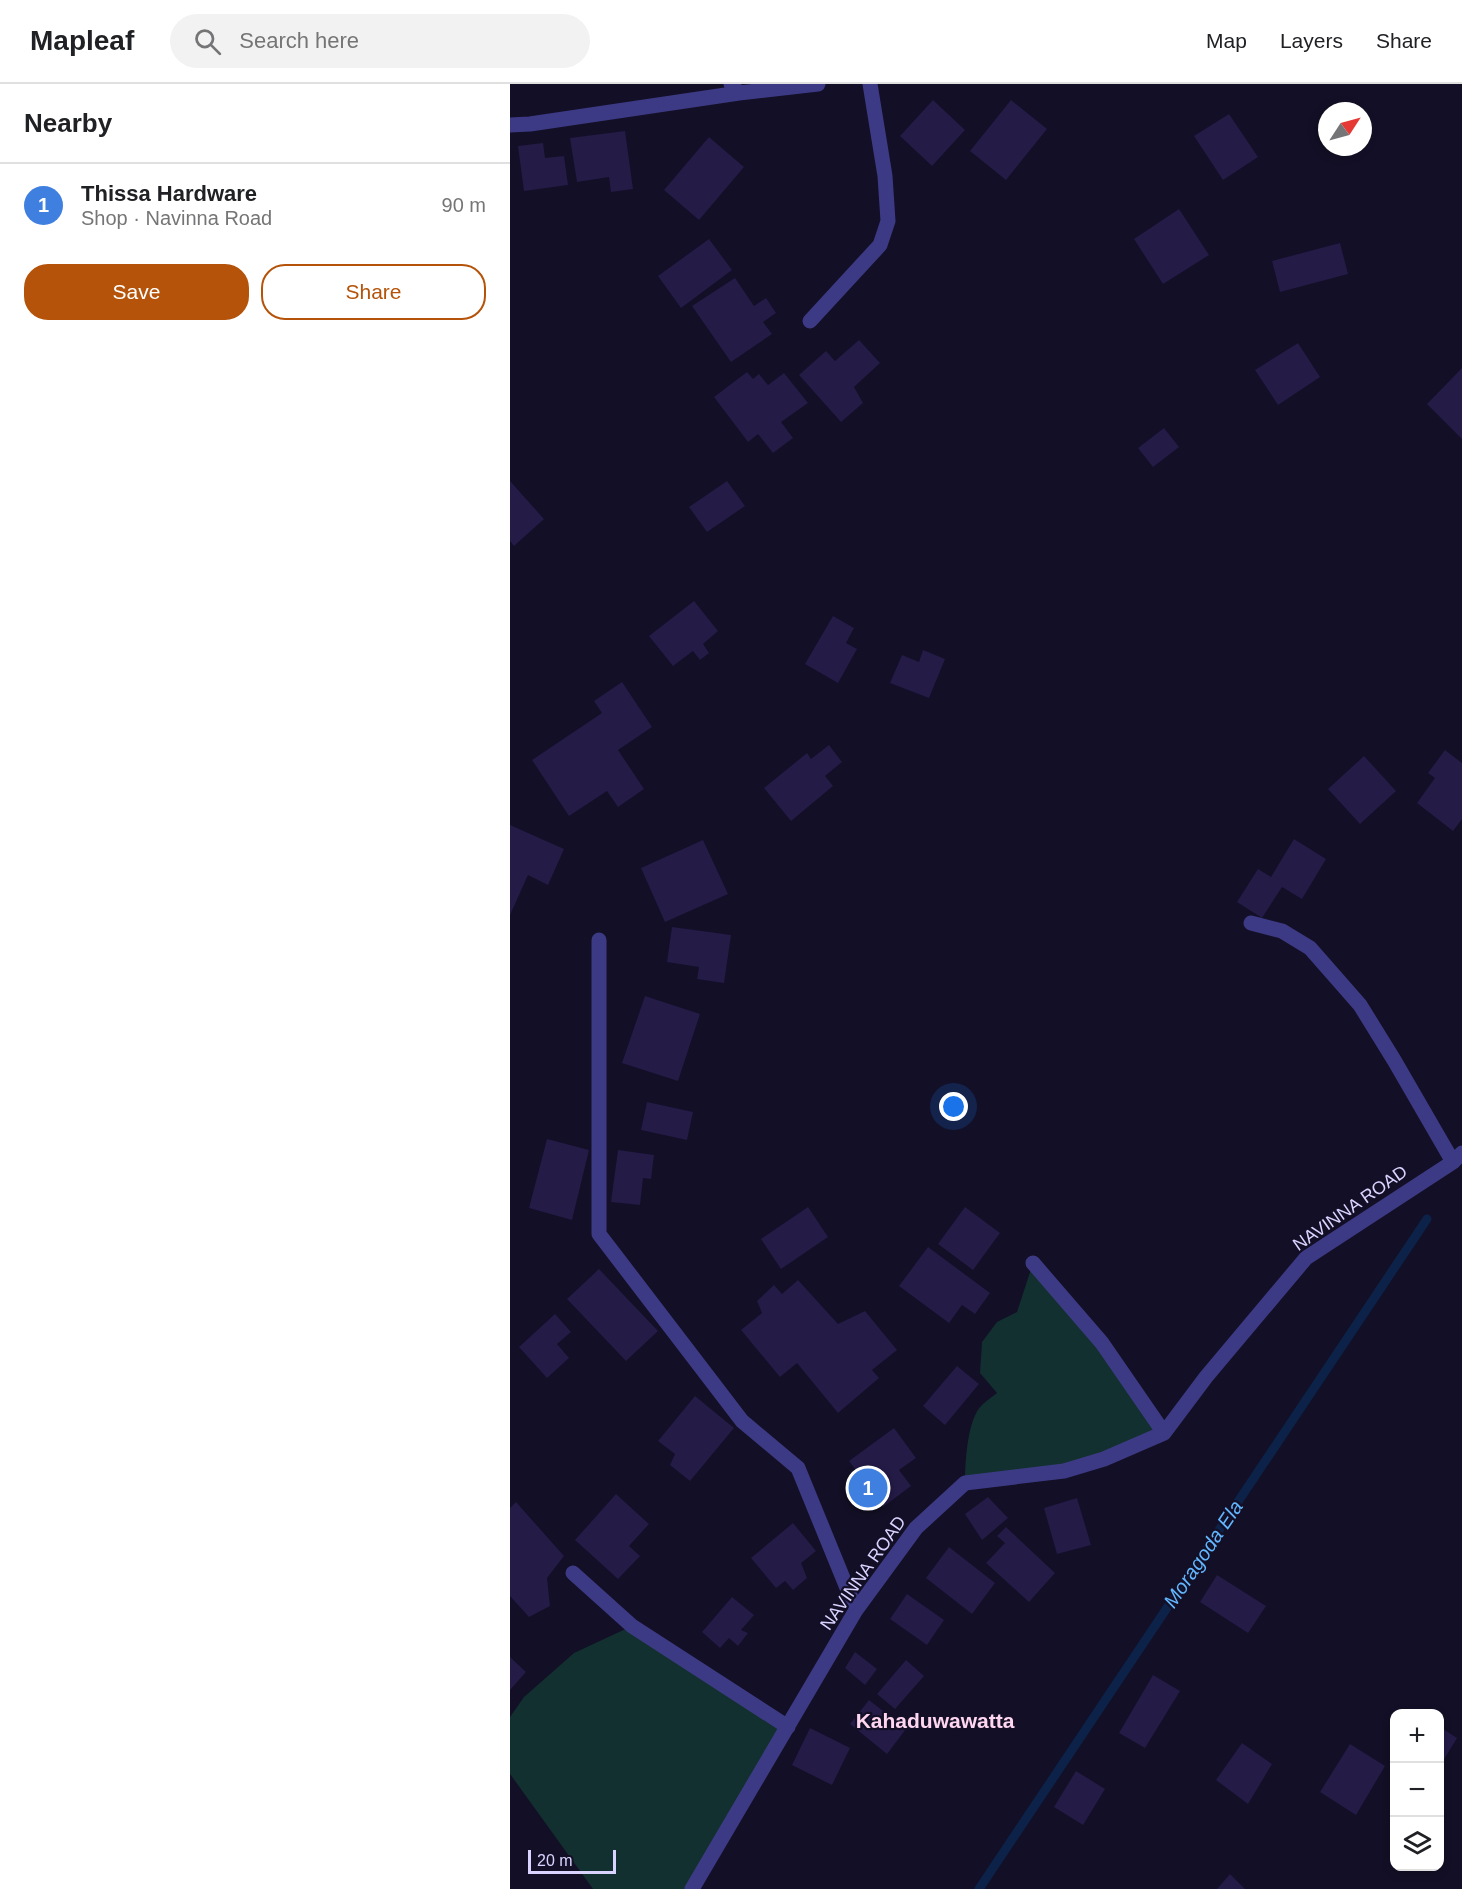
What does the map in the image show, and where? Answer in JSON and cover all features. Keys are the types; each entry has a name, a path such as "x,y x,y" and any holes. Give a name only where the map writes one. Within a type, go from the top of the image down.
{"street":[{"path":"510,125 530,124 735,89 818,84"},
{"path":"810,321 880,245 888,221 885,176 870,84"},
{"path":"1251,923 1282,931 1310,948 1360,1005 1457,1157"},
{"path":"599,940 599,1234 742,1421 798,1468 856,1610"},
{"name":"NAVINNA ROAD","path":"692,1889 856,1610 916,1528 965,1484 1064,1471 1104,1459 1164,1433 1206,1377 1306,1258 1457,1157"},
{"path":"1032,1263 1102,1343 1164,1433"},
{"path":"573,1573 632,1626 788,1727"}],"green space":[{"path":"1033,1263 1164,1433 1104,1459 965,1483 968,1442 973,1420 982,1405 997,1393 980,1373 982,1342 997,1322 1017,1312"},
{"path":"632,1626 787,1726 692,1889 593,1889 510,1774 510,1717 524,1697 574,1653"}],"building":[{"path":"933,100 965,130 932,166 900,136"},
{"path":"1011,100 1047,129 1006,180 970,151"},
{"path":"1229,114 1258,157 1223,180 1194,136"},
{"path":"625,131 633,189 611,192 609,177 577,182 570,138"},
{"path":"709,137 744,167 699,220 664,190"},
{"path":"543,143 545,158 564,156 568,185 524,191 518,146"},
{"path":"1179,209 1209,255 1163,284 1134,239"},
{"path":"709,239 732,270 681,308 658,276"},
{"path":"1340,243 1348,274 1280,292 1272,261"},
{"path":"735,278 754,306 766,298 776,313 763,322 772,334 731,362 692,306"},
{"path":"859,340 880,363 854,387 863,403 841,422 799,375 826,351 835,361"},
{"path":"1298,343 1320,377 1278,405 1255,370"},
{"path":"1462,368 1462,439 1427,404"},
{"path":"747,372 753,379 759,374 768,385 784,373 808,403 781,422 793,438 773,453 758,434 748,442 714,397"},
{"path":"1164,428 1179,447 1153,467 1138,448"},
{"path":"510,481 544,519 514,546 510,541"},
{"path":"727,481 745,506 707,532 689,507"},
{"path":"694,601 718,631 703,644 709,653 700,660 693,651 673,666 649,636"},
{"path":"833,616 854,628 846,643 857,649 838,683 805,664"},
{"path":"923,650 945,659 929,698 890,683 902,655 919,662"},
{"path":"622,682 652,727 618,750 644,789 618,807 607,791 569,816 532,760 602,713 594,701"},
{"path":"829,745 842,762 825,776 833,786 791,821 764,788 807,753 811,759"},
{"path":"1445,750 1462,763 1462,819 1453,831 1417,803 1435,778 1428,773"},
{"path":"1364,756 1396,791 1360,824 1328,789"},
{"path":"510,825 564,849 548,885 528,875 510,915"},
{"path":"1294,839 1326,859 1302,899 1282,887 1262,918 1237,902 1258,869 1271,877"},
{"path":"703,840 728,894 665,922 641,868"},
{"path":"672,927 731,935 724,983 697,979 699,967 667,962"},
{"path":"645,996 700,1014 678,1081 622,1063"},
{"path":"647,1102 693,1112 687,1140 641,1130"},
{"path":"547,1139 589,1150 572,1220 529,1208"},
{"path":"618,1150 654,1155 651,1179 643,1178 640,1205 611,1202"},
{"path":"808,1207 828,1237 781,1269 761,1239"},
{"path":"965,1207 1000,1233 973,1270 938,1244"},
{"path":"928,1247 990,1293 975,1314 962,1305 949,1323 899,1286"},
{"path":"599,1269 658,1331 626,1361 567,1299"},
{"path":"798,1280 838,1324 865,1311 897,1350 872,1370 879,1378 838,1413 797,1363 780,1377 741,1330 762,1313 757,1301 774,1285 782,1294"},
{"path":"555,1314 571,1332 557,1344 569,1358 547,1378 519,1347"},
{"path":"957,1366 979,1384 945,1425 923,1406"},
{"path":"695,1396 734,1428 690,1481 670,1465 675,1454 658,1441"},
{"path":"894,1428 916,1458 899,1470 911,1486 883,1507 849,1461"},
{"path":"616,1494 649,1524 629,1546 640,1556 618,1579 575,1540"},
{"path":"988,1497 1008,1518 982,1540 965,1514"},
{"path":"1077,1498 1091,1545 1057,1554 1044,1508"},
{"path":"516,1502 564,1556 547,1578 550,1606 529,1617 510,1596 510,1508"},
{"path":"793,1523 816,1551 801,1563 807,1578 793,1590 785,1581 776,1588 751,1558"},
{"path":"1006,1527 1055,1573 1029,1602 986,1563 1005,1543 997,1536"},
{"path":"949,1547 995,1583 972,1614 926,1578"},
{"path":"1217,1575 1266,1606 1248,1633 1200,1602"},
{"path":"907,1594 944,1620 927,1645 890,1619"},
{"path":"732,1597 754,1615 741,1630 748,1633 738,1646 729,1638 720,1648 702,1632"},
{"path":"855,1652 877,1669 865,1685 845,1668"},
{"path":"510,1657 526,1672 510,1690"},
{"path":"906,1660 924,1676 895,1709 877,1694"},
{"path":"1153,1675 1180,1691 1145,1748 1119,1733"},
{"path":"869,1700 906,1729 887,1754 850,1724"},
{"path":"810,1728 850,1748 832,1785 792,1765"},
{"path":"1444,1730 1457,1738 1444,1759"},
{"path":"1242,1743 1272,1764 1248,1804 1216,1780"},
{"path":"1350,1744 1385,1766 1356,1815 1320,1792"},
{"path":"1076,1771 1105,1789 1083,1825 1054,1807"},
{"path":"1230,1874 1245,1889 1217,1889"}],"waterway":[{"name":"Moragoda Ela","path":"979,1889 1427,1219"}],"place":[{"name":"Thissa Hardware","path":"868,1488"}],"district":[{"name":"Kahaduwawatta","path":"935,1720"}]}
